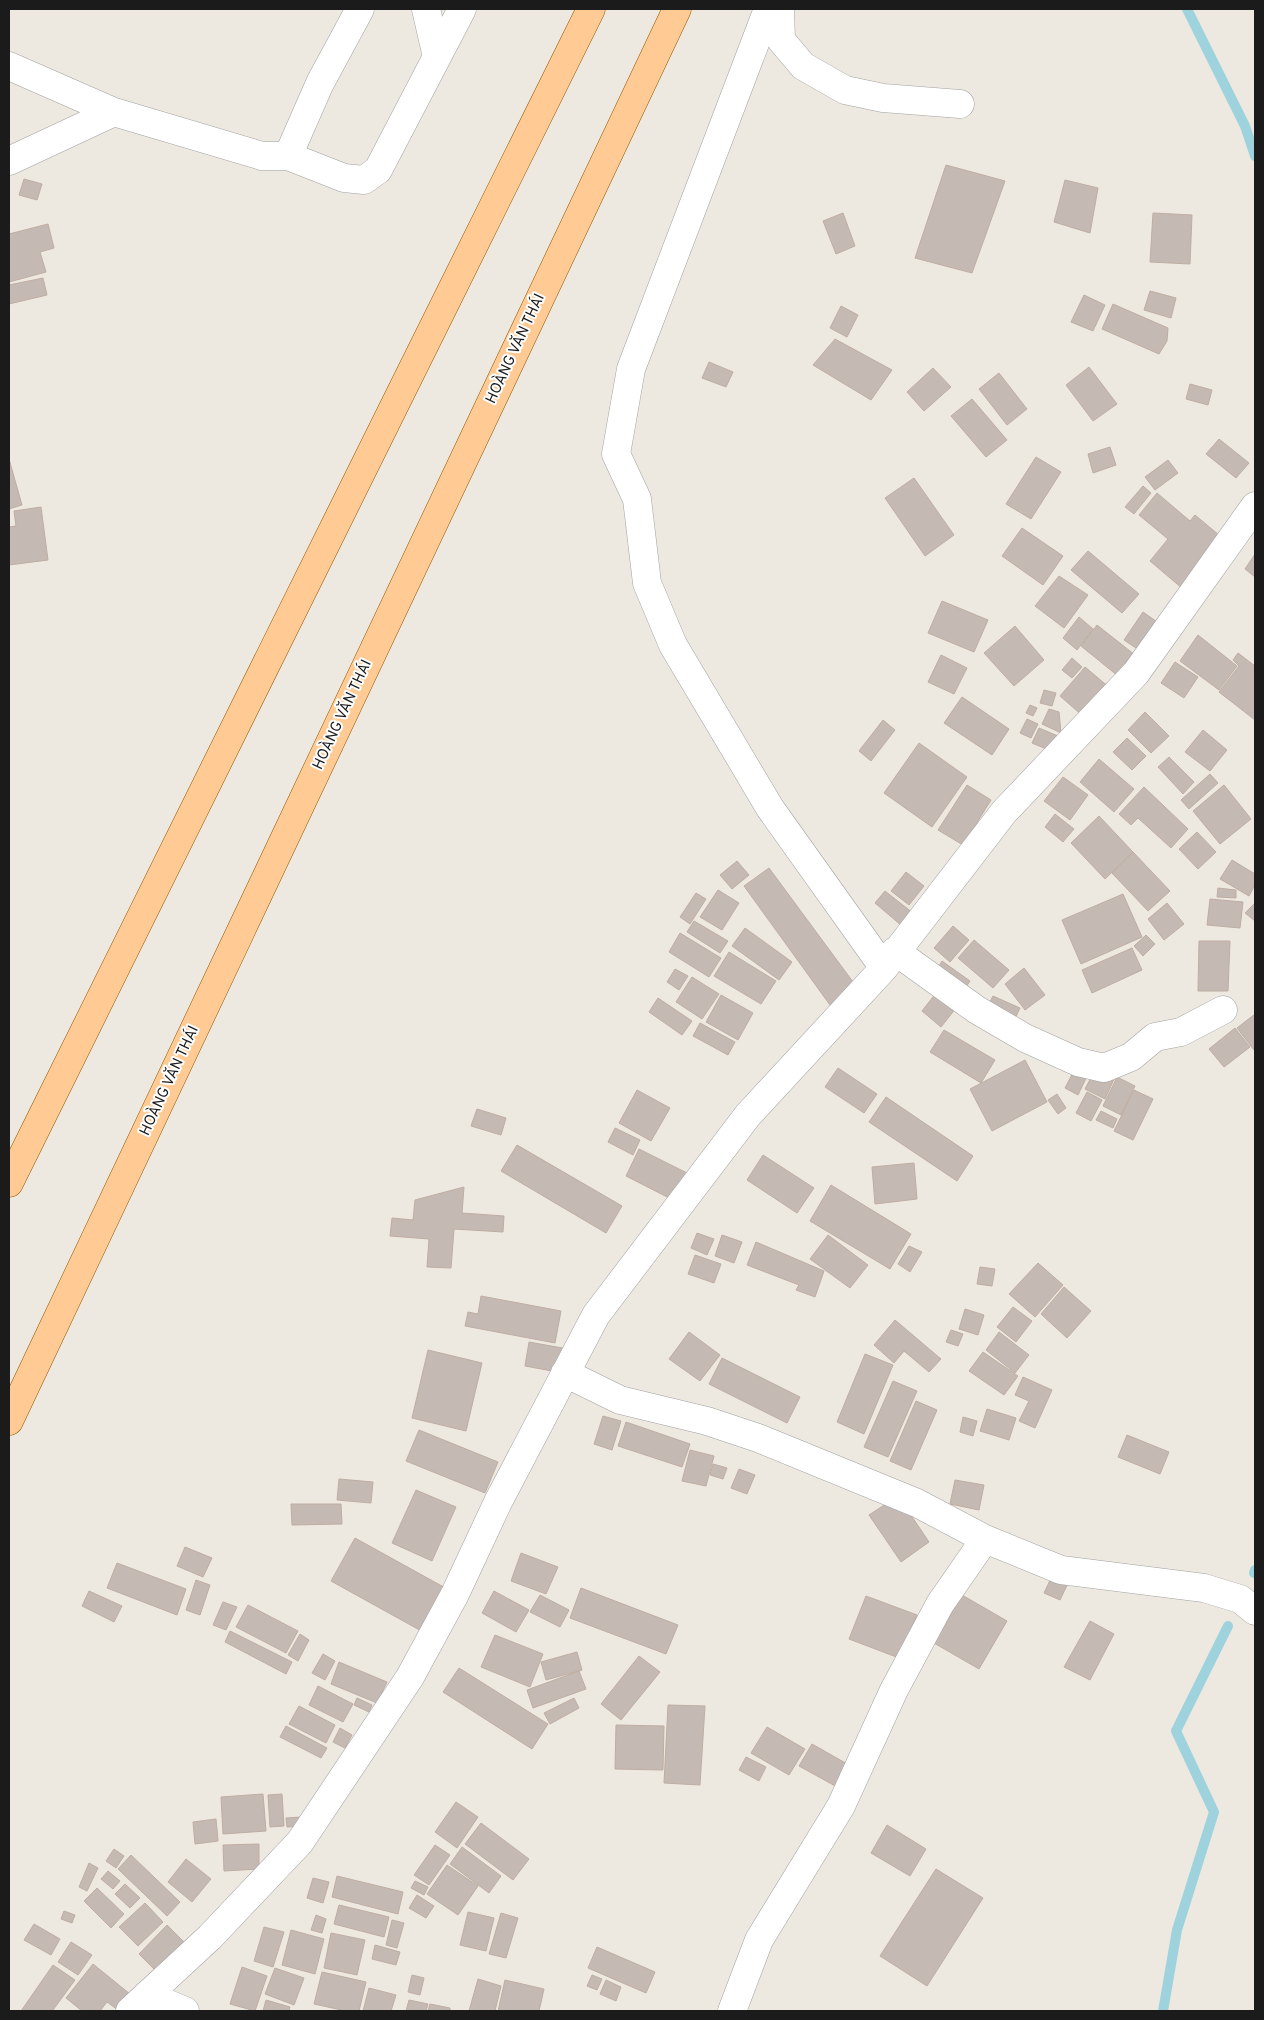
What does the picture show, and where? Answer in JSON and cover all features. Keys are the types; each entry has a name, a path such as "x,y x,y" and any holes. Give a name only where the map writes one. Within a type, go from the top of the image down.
{"main road":[{"path":"9,1183 591,9"},
{"name":"HOÀNG VĂN THÁI","path":"9,1421 677,9"}],"street":[{"path":"288,156 320,83 360,9"},
{"path":"426,9 437,57"},
{"path":"9,66 114,112 262,156 288,156 344,178 364,180 378,170 462,9"},
{"path":"768,9 630,368 616,454 637,499 647,583 673,645 770,808 890,960 1017,1033 1078,1062 1104,1068 1131,1057 1154,1037 1181,1032 1223,1010"},
{"path":"780,9 781,40 803,66 845,90 883,98 960,104"},
{"path":"9,161 114,112"},
{"path":"138,2003 210,1937 300,1842 410,1677 455,1594 498,1502 596,1315 748,1115 890,960 1004,812 1136,673 1255,506"},
{"path":"565,1373 620,1400 707,1421 758,1438 917,1503 985,1539 1061,1570 1204,1588 1240,1599 1255,1611"},
{"path":"732,2011 759,1940 841,1806 894,1690 940,1604 985,1539"},
{"path":"138,2003 185,2011"}],"building":[{"path":"946,165 1005,181 972,273 915,258"},
{"path":"24,179 42,184 37,200 19,195"},
{"path":"1065,180 1098,188 1090,233 1054,222"},
{"path":"843,213 855,246 836,254 823,221"},
{"path":"1153,213 1192,215 1190,264 1150,262"},
{"path":"48,224 54,248 40,252 46,272 9,282 9,234"},
{"path":"43,278 47,295 9,304 9,285"},
{"path":"1150,291 1176,298 1171,318 1144,310"},
{"path":"1084,295 1105,305 1093,331 1071,322"},
{"path":"1113,304 1168,328 1167,341 1159,354 1102,329"},
{"path":"841,306 858,315 847,337 830,328"},
{"path":"835,339 892,370 871,400 813,365"},
{"path":"709,362 733,372 726,387 702,378"},
{"path":"1089,367 1117,404 1093,421 1066,385"},
{"path":"933,368 951,387 924,411 907,392"},
{"path":"999,373 1027,409 1007,425 979,389"},
{"path":"1190,384 1212,390 1208,405 1186,399"},
{"path":"972,399 1007,440 986,457 951,416"},
{"path":"1219,439 1249,463 1236,478 1206,454"},
{"path":"1110,447 1116,465 1093,473 1088,454"},
{"path":"1036,457 1061,472 1031,519 1006,504"},
{"path":"9,459 22,505 9,509"},
{"path":"1168,460 1178,473 1155,490 1145,477"},
{"path":"914,478 954,535 925,556 885,498"},
{"path":"1143,486 1151,493 1134,514 1125,507"},
{"path":"1157,493 1190,521 1195,515 1225,540 1183,589 1150,561 1168,539 1139,515"},
{"path":"41,507 48,560 9,565 9,527 16,526 14,511"},
{"path":"1022,528 1063,556 1043,585 1002,556"},
{"path":"1088,551 1139,594 1122,613 1071,570"},
{"path":"1255,554 1255,577 1245,569"},
{"path":"1059,576 1088,595 1064,628 1035,606"},
{"path":"942,601 988,620 974,652 928,633"},
{"path":"1143,612 1160,624 1142,652 1124,640"},
{"path":"1079,617 1093,629 1077,650 1063,638"},
{"path":"1097,625 1135,655 1118,676 1081,646"},
{"path":"1015,626 1044,660 1014,686 984,653"},
{"path":"1198,635 1237,666 1219,690 1180,661"},
{"path":"1238,653 1255,666 1255,720 1219,692 1239,666 1233,660"},
{"path":"941,655 967,668 954,694 928,682"},
{"path":"1072,658 1082,667 1072,678 1062,670"},
{"path":"1175,662 1198,677 1184,698 1161,683"},
{"path":"1085,667 1110,688 1084,717 1060,696"},
{"path":"1044,690 1056,693 1052,706 1040,703"},
{"path":"962,697 1009,729 992,755 944,723"},
{"path":"1030,705 1037,708 1033,716 1026,713"},
{"path":"1049,709 1059,712 1061,733 1042,724"},
{"path":"1145,712 1169,736 1151,753 1128,730"},
{"path":"1027,719 1038,724 1031,738 1020,733"},
{"path":"883,720 895,730 871,761 859,751"},
{"path":"1039,728 1058,736 1051,751 1032,743"},
{"path":"1203,730 1227,750 1210,771 1185,752"},
{"path":"1127,738 1146,756 1132,770 1113,752"},
{"path":"919,743 967,777 932,827 884,793"},
{"path":"1169,757 1194,782 1183,794 1158,767"},
{"path":"1099,759 1134,789 1114,812 1080,782"},
{"path":"1210,774 1218,783 1189,809 1181,800"},
{"path":"1063,777 1088,795 1070,820 1044,801"},
{"path":"967,785 991,800 963,845 938,830"},
{"path":"1224,785 1251,819 1220,844 1193,811"},
{"path":"1144,787 1188,829 1171,848 1138,818 1131,825 1119,814"},
{"path":"1055,814 1074,829 1063,842 1045,827"},
{"path":"1099,816 1133,852 1105,879 1071,843"},
{"path":"1197,832 1216,852 1198,869 1179,849"},
{"path":"1133,852 1170,891 1148,911 1112,873"},
{"path":"1232,860 1255,874 1255,885 1249,896 1220,879"},
{"path":"737,861 749,875 732,889 720,875"},
{"path":"769,868 856,986 830,1005 744,886"},
{"path":"906,872 924,886 909,905 891,891"},
{"path":"1218,888 1236,890 1236,898 1217,897"},
{"path":"718,890 739,903 722,930 700,917"},
{"path":"885,891 913,913 902,926 875,903"},
{"path":"696,893 706,899 690,924 680,917"},
{"path":"1123,894 1142,937 1081,964 1062,920"},
{"path":"1210,899 1243,902 1240,928 1207,925"},
{"path":"1167,903 1184,924 1164,940 1148,919"},
{"path":"1255,903 1255,921 1245,913"},
{"path":"694,921 728,941 720,953 687,932"},
{"path":"953,926 969,940 950,962 934,948"},
{"path":"745,928 792,962 779,980 732,946"},
{"path":"680,933 721,958 709,977 669,952"},
{"path":"1146,935 1155,944 1143,956 1134,946"},
{"path":"974,940 1009,970 993,988 958,958"},
{"path":"1199,941 1230,941 1228,991 1198,991"},
{"path":"1132,948 1142,970 1092,993 1082,970"},
{"path":"729,952 776,981 761,1004 714,976"},
{"path":"942,961 970,981 962,993 935,973"},
{"path":"1024,968 1045,995 1025,1010 1005,984"},
{"path":"675,969 688,976 679,990 667,982"},
{"path":"692,977 719,994 702,1019 676,1002"},
{"path":"940,988 960,1003 941,1027 922,1011"},
{"path":"721,995 753,1013 738,1040 706,1022"},
{"path":"993,996 1020,1008 1014,1021 986,1010"},
{"path":"658,998 692,1021 682,1035 649,1012"},
{"path":"1255,1014 1255,1049 1254,1050 1237,1028"},
{"path":"700,1023 735,1042 728,1055 693,1036"},
{"path":"1235,1028 1250,1047 1224,1067 1209,1049"},
{"path":"944,1030 995,1060 981,1083 930,1052"},
{"path":"1025,1060 1047,1102 992,1131 970,1089"},
{"path":"1077,1065 1090,1070 1078,1095 1065,1088"},
{"path":"838,1068 877,1094 864,1113 825,1087"},
{"path":"1096,1068 1115,1077 1105,1099 1085,1089"},
{"path":"1117,1077 1135,1086 1121,1115 1103,1106"},
{"path":"637,1090 670,1108 651,1141 619,1123"},
{"path":"1134,1090 1153,1099 1133,1140 1114,1131"},
{"path":"1087,1092 1102,1100 1091,1121 1076,1113"},
{"path":"1057,1094 1066,1108 1058,1114 1048,1100"},
{"path":"886,1097 973,1156 957,1181 869,1122"},
{"path":"477,1109 506,1118 501,1135 471,1126"},
{"path":"1101,1111 1117,1119 1113,1128 1096,1120"},
{"path":"615,1128 640,1140 633,1155 608,1142"},
{"path":"517,1145 622,1206 606,1233 501,1171"},
{"path":"639,1149 691,1175 677,1202 626,1176"},
{"path":"763,1155 814,1188 797,1213 747,1180"},
{"path":"914,1163 917,1199 875,1204 872,1167"},
{"path":"831,1185 911,1234 890,1269 810,1221"},
{"path":"464,1187 462,1213 504,1216 503,1232 454,1229 451,1268 427,1267 429,1239 390,1236 392,1218 413,1220 415,1200"},
{"path":"697,1233 714,1239 707,1255 691,1248"},
{"path":"722,1235 742,1242 734,1263 715,1256"},
{"path":"828,1235 868,1265 850,1288 810,1259"},
{"path":"756,1242 824,1271 815,1297 796,1290 799,1285 747,1265"},
{"path":"909,1246 922,1252 910,1272 898,1264"},
{"path":"695,1255 721,1264 714,1283 688,1274"},
{"path":"1038,1263 1063,1285 1035,1317 1009,1294"},
{"path":"980,1267 995,1269 992,1286 977,1284"},
{"path":"1064,1287 1091,1311 1067,1338 1041,1314"},
{"path":"481,1296 561,1311 555,1343 465,1326 468,1312 478,1314"},
{"path":"1013,1307 1032,1321 1016,1342 997,1327"},
{"path":"965,1309 984,1315 978,1335 959,1329"},
{"path":"895,1320 941,1359 929,1372 904,1351 894,1363 874,1345"},
{"path":"951,1330 963,1334 958,1346 946,1342"},
{"path":"689,1332 720,1355 700,1381 669,1359"},
{"path":"999,1332 1029,1355 1015,1373 986,1350"},
{"path":"529,1342 568,1349 563,1373 525,1366"},
{"path":"428,1350 482,1363 466,1431 412,1418"},
{"path":"983,1352 1018,1376 1004,1395 969,1371"},
{"path":"865,1354 893,1365 864,1434 837,1422"},
{"path":"722,1358 800,1397 787,1423 709,1384"},
{"path":"1023,1377 1052,1390 1035,1428 1019,1421 1029,1401 1015,1395"},
{"path":"893,1381 917,1391 888,1457 864,1447"},
{"path":"916,1401 937,1410 911,1470 890,1461"},
{"path":"987,1409 1016,1418 1009,1440 980,1431"},
{"path":"603,1416 621,1421 612,1450 594,1444"},
{"path":"963,1417 977,1421 973,1436 960,1432"},
{"path":"626,1422 690,1444 682,1467 618,1446"},
{"path":"419,1430 498,1462 485,1493 406,1461"},
{"path":"1127,1435 1169,1452 1160,1474 1118,1457"},
{"path":"690,1450 714,1456 706,1486 682,1481"},
{"path":"713,1464 727,1468 723,1479 710,1475"},
{"path":"739,1469 755,1475 747,1494 731,1488"},
{"path":"339,1479 373,1482 371,1503 337,1500"},
{"path":"955,1480 984,1485 979,1510 950,1504"},
{"path":"416,1490 456,1507 432,1561 392,1543"},
{"path":"898,1496 929,1542 901,1562 869,1515"},
{"path":"291,1504 341,1504 342,1524 292,1525"},
{"path":"355,1538 449,1590 425,1633 331,1581"},
{"path":"185,1547 212,1558 203,1577 177,1566"},
{"path":"521,1553 558,1567 546,1594 511,1581"},
{"path":"117,1563 186,1589 177,1615 107,1588"},
{"path":"1054,1572 1070,1579 1060,1600 1044,1593"},
{"path":"196,1580 210,1585 200,1615 186,1610"},
{"path":"581,1588 678,1625 666,1654 570,1618"},
{"path":"89,1591 122,1606 114,1622 82,1606"},
{"path":"494,1591 529,1610 516,1632 482,1613"},
{"path":"540,1595 569,1610 560,1627 530,1612"},
{"path":"962,1595 1007,1621 979,1669 934,1643"},
{"path":"866,1596 917,1615 899,1658 849,1639"},
{"path":"223,1602 237,1607 226,1630 213,1625"},
{"path":"248,1605 298,1631 286,1653 236,1627"},
{"path":"1090,1621 1114,1634 1090,1680 1064,1667"},
{"path":"230,1631 292,1662 286,1674 225,1642"},
{"path":"300,1634 309,1640 298,1661 288,1655"},
{"path":"495,1635 543,1654 530,1687 481,1667"},
{"path":"577,1652 582,1670 546,1680 541,1662"},
{"path":"323,1654 335,1661 325,1680 312,1673"},
{"path":"639,1656 660,1672 621,1720 601,1704"},
{"path":"339,1662 387,1682 377,1703 331,1684"},
{"path":"459,1668 548,1724 532,1749 443,1692"},
{"path":"579,1671 586,1689 533,1708 527,1690"},
{"path":"318,1686 353,1704 343,1722 309,1705"},
{"path":"357,1698 372,1705 369,1712 354,1705"},
{"path":"574,1698 579,1708 550,1724 544,1713"},
{"path":"668,1705 705,1706 700,1785 664,1783"},
{"path":"299,1706 335,1725 326,1743 289,1724"},
{"path":"616,1725 664,1726 663,1770 615,1769"},
{"path":"286,1726 327,1748 321,1758 280,1737"},
{"path":"767,1727 805,1749 789,1775 751,1753"},
{"path":"340,1728 352,1735 345,1748 333,1742"},
{"path":"812,1744 849,1765 837,1787 799,1766"},
{"path":"746,1757 766,1767 759,1781 739,1770"},
{"path":"263,1794 266,1831 223,1834 221,1797"},
{"path":"282,1794 284,1826 270,1827 268,1795"},
{"path":"456,1802 478,1817 457,1848 435,1832"},
{"path":"302,1817 302,1826 287,1827 286,1818"},
{"path":"216,1819 218,1841 195,1844 193,1822"},
{"path":"481,1823 529,1859 513,1880 465,1844"},
{"path":"887,1825 926,1849 910,1876 871,1853"},
{"path":"259,1844 259,1869 224,1871 223,1845"},
{"path":"435,1845 450,1855 429,1885 414,1875"},
{"path":"462,1847 501,1876 489,1893 450,1864"},
{"path":"114,1849 124,1856 116,1868 106,1861"},
{"path":"131,1855 180,1902 167,1916 118,1869"},
{"path":"186,1859 211,1879 192,1902 168,1882"},
{"path":"89,1863 98,1868 87,1891 79,1887"},
{"path":"447,1865 478,1886 458,1915 427,1894"},
{"path":"936,1869 983,1898 927,1986 880,1956"},
{"path":"108,1871 120,1881 113,1889 101,1879"},
{"path":"337,1876 403,1892 398,1914 332,1897"},
{"path":"313,1878 329,1882 323,1903 307,1898"},
{"path":"415,1881 428,1887 424,1895 411,1888"},
{"path":"125,1884 140,1898 130,1908 115,1894"},
{"path":"97,1888 124,1914 111,1928 84,1901"},
{"path":"417,1895 434,1906 426,1918 409,1908"},
{"path":"145,1903 163,1922 138,1946 119,1927"},
{"path":"339,1905 389,1917 384,1937 334,1924"},
{"path":"64,1911 75,1915 72,1923 61,1919"},
{"path":"468,1912 494,1918 486,1951 460,1945"},
{"path":"501,1913 518,1918 506,1958 489,1954"},
{"path":"316,1915 326,1919 322,1933 311,1930"},
{"path":"392,1920 404,1923 397,1948 386,1945"},
{"path":"34,1924 60,1939 51,1955 24,1940"},
{"path":"167,1925 192,1950 164,1979 139,1954"},
{"path":"264,1927 284,1932 273,1967 254,1961"},
{"path":"291,1930 324,1939 315,1974 282,1965"},
{"path":"331,1933 365,1940 357,1975 324,1968"},
{"path":"71,1942 92,1955 78,1975 58,1962"},
{"path":"375,1945 400,1952 396,1965 372,1959"},
{"path":"597,1947 655,1972 646,1993 588,1968"},
{"path":"93,1964 130,1994 118,2010 107,2002 100,2011 82,2011 66,1998"},
{"path":"53,1965 75,1980 53,2010 55,2011 21,2011"},
{"path":"242,1967 267,1976 255,2011 230,2004"},
{"path":"275,1968 304,1978 294,2005 265,1994"},
{"path":"322,1972 366,1982 359,2011 346,2011 314,2004"},
{"path":"412,1975 424,1978 420,1995 408,1992"},
{"path":"592,1975 602,1979 597,1990 587,1986"},
{"path":"478,1979 501,1986 495,2011 469,2011"},
{"path":"505,1980 544,1989 539,2011 498,2011"},
{"path":"606,1980 621,1987 616,2001 600,1994"},
{"path":"369,1988 396,1995 391,2011 363,2011"},
{"path":"266,2000 290,2007 289,2011 263,2011"},
{"path":"409,2000 428,2004 426,2011 406,2011"},
{"path":"430,2004 450,2008 450,2011 428,2011"}],"waterway":[{"path":"1187,9 1245,126 1255,156"},
{"path":"1163,2011 1177,1930 1214,1812 1176,1731 1228,1626"}]}
